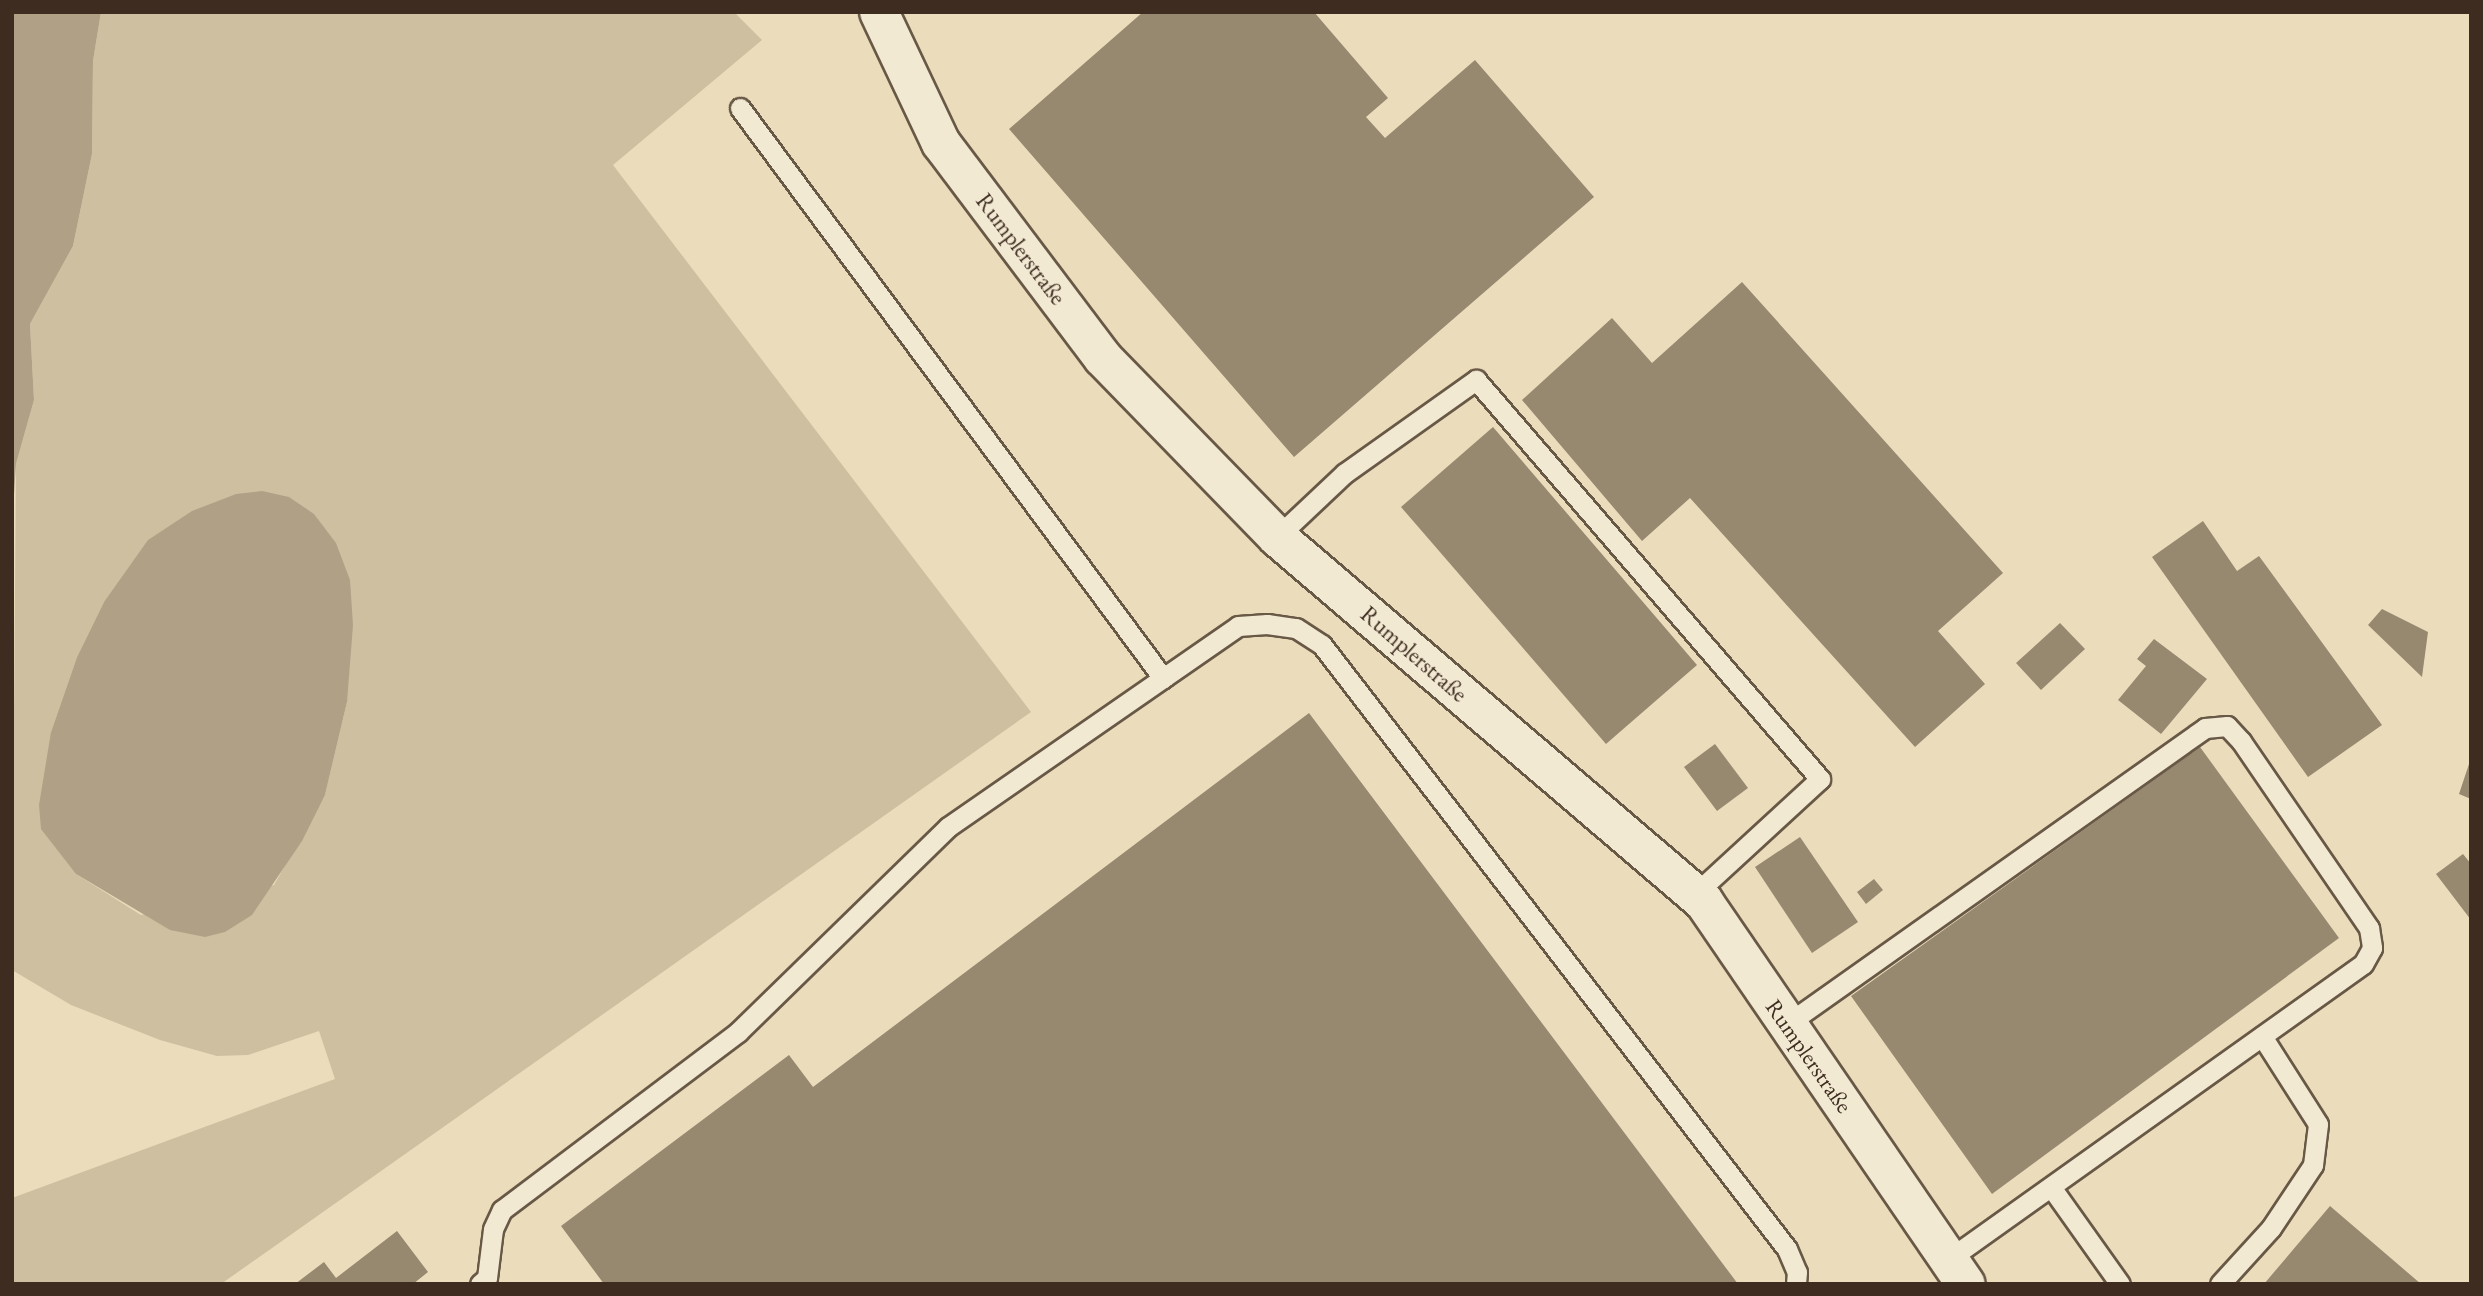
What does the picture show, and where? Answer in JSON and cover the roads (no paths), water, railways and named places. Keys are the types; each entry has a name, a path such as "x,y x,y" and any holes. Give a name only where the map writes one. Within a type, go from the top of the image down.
{"street":[{"name":"Rumplerstraße","path":"879,12 941,143 1102,358 1277,537 1695,895 1957,1271"}],"lane":[{"path":"740,108 1163,678"},
{"path":"1277,537 1345,473 1476,380 1819,779 1695,895"},
{"path":"486,1282 493,1229 502,1210 738,1032 948,827 1238,626 1296,628 1322,645 1787,1249 1797,1272 1796,1284"},
{"path":"1787,1024 2204,728 2227,726 2369,928 2372,948 2363,964 2051,1187 1957,1271"},
{"path":"2220,1284 2271,1228 2313,1165 2318,1124 2262,1036"},
{"path":"2051,1187 2120,1284"}]}
